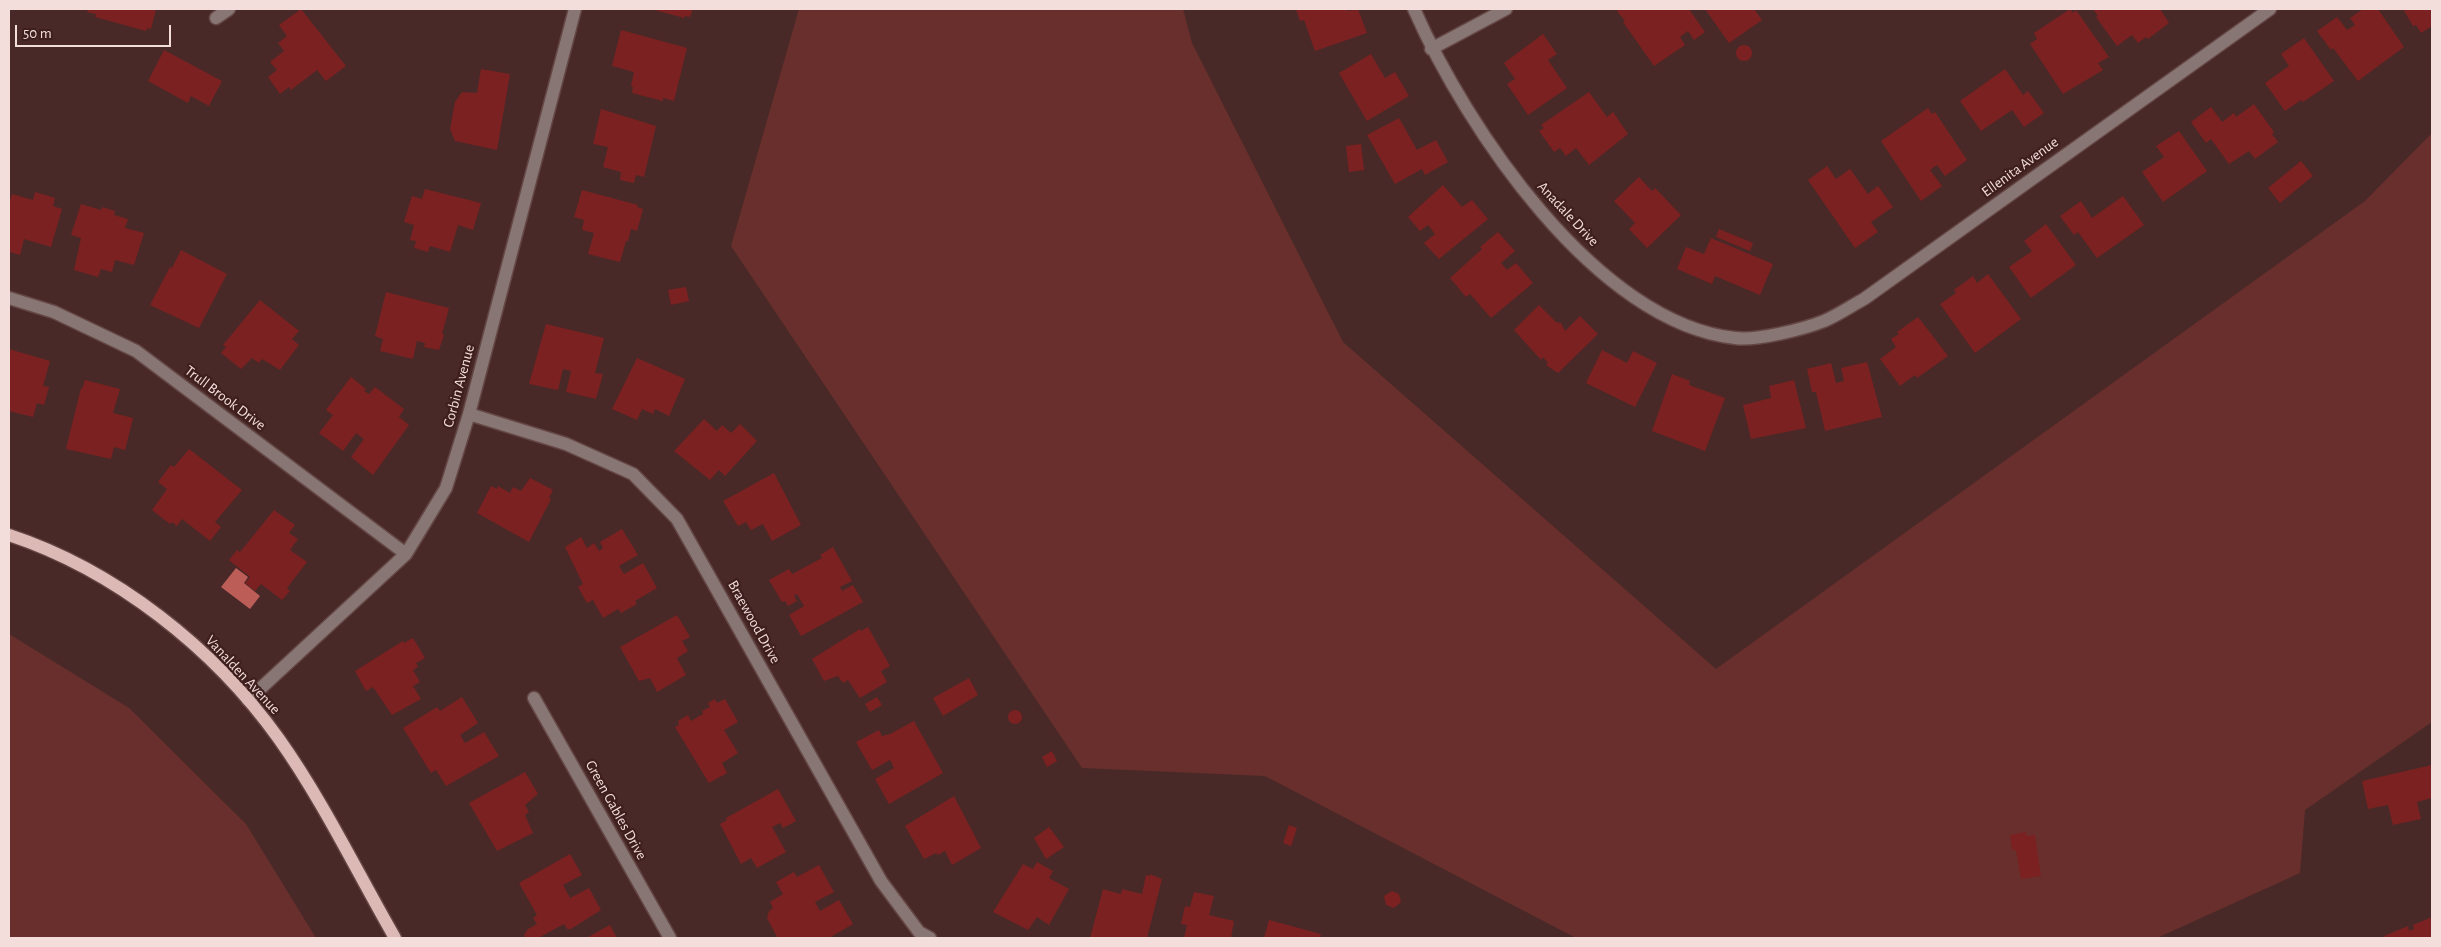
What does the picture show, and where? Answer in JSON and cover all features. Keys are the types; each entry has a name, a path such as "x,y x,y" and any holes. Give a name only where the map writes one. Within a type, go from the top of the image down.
{"main road":[{"name":"Vanalden Avenue","path":"9,534 69,559 158,612 220,670 248,700 279,739 311,789 395,938"}],"street":[{"path":"216,18 229,9"},
{"name":"Corbin Avenue","path":"248,700 406,554 446,488 470,414 575,9"},
{"name":"Anadale Drive","path":"1414,9 1431,48 1504,167 1563,236 1626,293 1680,325 1736,339 1779,334"},
{"path":"1431,48 1506,9"},
{"name":"Ellenita Avenue","path":"1779,334 1825,321 1864,298 2270,9"},
{"name":"Trull Brook Drive","path":"9,298 54,312 136,351 406,554"},
{"name":"Braewood Drive","path":"470,414 566,444 633,474 677,519 881,881 920,936"},
{"name":"Green Gables Drive","path":"534,698 670,938"}],"shaded area":[{"path":"799,9 1183,9 1192,43 1343,342 1716,669 2365,201 2432,133 2432,722 2305,810 2300,873 2157,938 1576,938 1265,776 1082,768 731,246"},
{"path":"236,568 248,577 244,583 260,596 250,609 221,587"},
{"path":"9,634 129,708 246,824 316,938 9,938"}],"building":[{"path":"88,9 156,9 151,29 147,28 146,31 95,17 96,14 87,12"},
{"path":"301,9 346,66 326,81 317,70 291,90 289,87 280,94 268,77 277,70 270,62 284,51 278,43 287,36 279,25"},
{"path":"651,9 693,9 690,17 685,16 684,18"},
{"path":"1296,9 1347,9 1348,11 1358,9 1367,33 1315,51 1304,20 1300,21"},
{"path":"1620,9 1689,9 1705,32 1694,40 1688,31 1680,37 1685,45 1654,66 1623,22 1625,21 1617,11"},
{"path":"1705,9 1754,9 1762,20 1729,43"},
{"path":"2070,9 2073,13 2076,10 2109,57 2098,63 2103,70 2063,94 2030,44 2037,39 2034,33"},
{"path":"2093,9 2160,9 2169,23 2148,39 2146,37 2138,43 2132,35 2117,46 2096,17 2098,16"},
{"path":"2363,9 2378,9 2404,47 2358,81 2333,48 2331,50 2317,31 2337,17 2347,30 2355,25 2350,18"},
{"path":"2403,9 2432,9 2432,26 2421,33 2416,25 2413,26"},
{"path":"621,30 687,48 674,101 663,98 663,101 632,93 633,87 631,86 634,72 612,66"},
{"path":"1543,34 1557,54 1548,60 1567,88 1528,115 1507,84 1515,79 1504,63"},
{"path":"2304,38 2334,81 2303,102 2301,100 2285,111 2265,83 2289,66 2281,54"},
{"path":"1744,45 1750,47 1752,53 1750,59 1744,61 1738,59 1736,53 1738,47"},
{"path":"164,50 222,81 209,106 191,96 188,103 148,81"},
{"path":"1371,54 1385,78 1395,72 1409,96 1367,121 1339,73"},
{"path":"481,69 510,74 497,150 455,141 450,129 455,102 462,92 477,93"},
{"path":"2005,69 2023,95 2028,91 2044,113 2024,127 2012,110 1981,131 1960,101"},
{"path":"1589,92 1607,117 1613,112 1628,134 1589,165 1576,148 1566,156 1560,148 1554,152 1539,131 1544,128 1541,125"},
{"path":"2254,104 2274,132 2272,134 2278,142 2255,159 2249,151 2229,164 2211,139 2206,143 2191,122 2211,107 2222,122 2234,113 2236,117"},
{"path":"1928,108 1932,114 1935,112 1967,160 1945,176 1937,165 1930,170 1942,186 1921,201 1881,141"},
{"path":"601,109 656,126 644,177 636,175 634,183 620,180 621,172 603,167 608,147 593,144"},
{"path":"1399,118 1417,150 1436,140 1448,162 1425,175 1422,169 1395,184 1367,135"},
{"path":"2179,131 2207,171 2163,202 2142,172 2164,157 2156,146"},
{"path":"1361,144 1364,170 1349,172 1346,146"},
{"path":"2301,161 2313,176 2280,203 2268,188"},
{"path":"1827,166 1836,179 1850,169 1868,194 1878,186 1893,207 1871,222 1878,232 1855,248 1808,180"},
{"path":"1639,177 1652,191 1655,188 1681,215 1647,248 1629,229 1635,223 1614,201"},
{"path":"1443,185 1462,207 1472,200 1488,219 1439,259 1424,243 1435,234 1428,225 1420,231 1408,217"},
{"path":"425,189 481,203 473,230 458,225 450,252 430,246 428,252 414,248 416,241 410,240 414,225 404,222 412,196 422,199"},
{"path":"582,190 638,205 637,207 643,209 637,231 631,229 620,262 588,254 594,233 582,230 584,220 574,217"},
{"path":"35,192 55,198 53,206 62,209 51,247 24,239 20,255 9,252 9,203 12,194 33,200"},
{"path":"2123,196 2144,225 2097,258 2078,232 2074,235 2060,216 2081,201 2092,218"},
{"path":"81,204 101,210 102,207 115,211 114,215 128,219 125,228 144,233 134,265 115,260 112,272 101,269 98,277 74,270 81,238 71,235"},
{"path":"2046,224 2076,265 2031,298 2009,267 2032,251 2024,241"},
{"path":"1719,229 1753,243 1750,251 1716,237"},
{"path":"1498,232 1515,251 1501,263 1507,270 1516,263 1533,283 1491,318 1470,294 1466,297 1450,278 1482,249 1480,247"},
{"path":"1711,238 1773,264 1760,295 1715,276 1712,284 1677,269 1686,247 1704,254"},
{"path":"181,250 227,274 199,328 150,305"},
{"path":"1988,274 2021,319 1975,353 1940,304 1956,293 1954,290 1973,276 1977,283"},
{"path":"686,287 689,301 671,305 668,290"},
{"path":"386,292 449,308 439,350 424,347 425,343 417,341 413,359 380,351 383,339 375,336"},
{"path":"260,300 299,331 292,339 299,345 280,370 262,359 259,363 252,358 241,369 221,353 226,347 223,345"},
{"path":"1539,305 1556,322 1561,323 1565,331 1580,316 1598,334 1558,373 1546,365 1548,363 1543,357 1541,360 1514,330"},
{"path":"1918,317 1948,356 1917,378 1915,375 1900,386 1880,359 1896,347 1891,339 1899,334 1897,332"},
{"path":"546,324 604,338 595,373 603,374 596,399 566,392 571,371 563,369 558,390 529,384"},
{"path":"9,349 50,361 43,386 49,387 44,405 37,403 33,417 9,411"},
{"path":"1602,350 1627,363 1633,351 1657,363 1635,407 1586,383"},
{"path":"637,358 685,379 669,416 655,409 653,414 642,409 637,420 612,409"},
{"path":"1867,362 1882,417 1825,431 1816,392 1812,392 1807,369 1831,363 1836,383 1844,381 1841,368"},
{"path":"1672,374 1690,381 1689,385 1725,398 1705,451 1652,431"},
{"path":"351,377 366,389 364,391 369,394 375,387 404,409 399,417 409,425 373,475 351,457 364,439 356,433 343,451 319,433 333,415 326,410"},
{"path":"85,380 120,389 113,413 133,418 125,450 114,447 111,459 66,449 81,388"},
{"path":"1794,380 1806,428 1751,439 1743,405 1771,398 1769,386"},
{"path":"704,419 717,431 722,425 731,433 740,424 757,441 725,476 719,470 710,480 674,451"},
{"path":"189,449 242,490 215,522 221,527 210,541 182,519 177,526 172,522 170,524 152,510 167,489 158,482 171,465 174,467"},
{"path":"774,473 801,525 772,541 763,524 751,530 746,522 738,526 723,501"},
{"path":"530,478 553,490 549,498 551,499 529,542 477,513 491,486 497,489 498,486 510,493 513,487 521,491"},
{"path":"274,510 295,525 289,533 298,539 290,550 307,562 287,588 290,591 282,600 261,584 255,591 245,583 250,577 229,560 237,550 240,552"},
{"path":"622,529 638,555 619,566 624,574 643,563 657,588 635,601 637,604 621,613 618,609 603,618 593,600 587,603 578,587 583,584 565,547 581,537 587,548 594,543 599,551 603,548 600,542"},
{"path":"833,547 852,581 840,587 842,591 853,585 863,602 801,636 789,615 804,606 797,594 794,596 797,601 788,606 785,601 782,602 769,580 789,569 792,574 822,558 820,555"},
{"path":"677,615 690,637 682,641 688,651 677,658 686,675 657,692 650,678 639,681 620,647"},
{"path":"868,627 890,666 881,671 887,682 860,698 848,680 843,683 838,676 824,681 812,659 860,629 861,631"},
{"path":"413,638 425,658 416,663 418,667 413,670 420,682 413,686 421,699 392,715 373,687 366,691 355,671 403,641 404,643"},
{"path":"969,678 978,695 943,716 933,698"},
{"path":"462,697 478,723 460,735 465,743 484,732 499,756 446,786 436,770 431,773 403,728 437,707 440,711"},
{"path":"877,697 882,705 870,712 865,704"},
{"path":"715,699 717,703 725,699 738,722 724,730 738,753 722,763 727,773 709,783 675,727 679,725 678,721 688,715 691,721 703,714 702,711 710,707 708,703"},
{"path":"1015,710 1020,712 1022,717 1020,722 1015,724 1010,722 1008,717 1010,712"},
{"path":"914,721 943,773 889,804 875,779 894,768 890,760 872,770 856,742 879,730 882,736 890,734"},
{"path":"1052,751 1057,761 1047,767 1042,757"},
{"path":"2432,765 2432,798 2417,802 2421,819 2393,825 2388,805 2368,809 2362,781"},
{"path":"525,772 538,794 525,805 529,812 525,815 533,833 497,851 469,803"},
{"path":"778,789 796,821 783,828 780,823 772,827 786,852 757,868 751,858 741,864 720,824 727,820 726,818"},
{"path":"954,796 981,848 952,865 945,851 924,859 905,826"},
{"path":"1289,825 1297,828 1291,846 1283,843"},
{"path":"1049,827 1064,847 1046,859 1034,838"},
{"path":"2026,832 2026,836 2035,835 2041,876 2021,879 2016,850 2012,850 2010,835"},
{"path":"570,854 582,875 563,885 570,898 589,888 601,910 571,929 567,929 564,924 538,938 526,938 524,935 528,929 537,924 533,918 537,915 519,883"},
{"path":"1037,862 1053,871 1049,878 1069,889 1049,925 1037,917 1028,930 993,912 1023,864 1033,869"},
{"path":"819,865 834,892 815,902 820,911 839,900 853,924 829,938 777,937 767,918 769,911 773,908 770,902 783,894 776,882 794,872 797,877"},
{"path":"1150,874 1162,879 1147,938 1090,938 1103,889 1121,894 1122,889 1142,894 1146,875 1150,876"},
{"path":"1392,891 1399,894 1401,902 1394,908 1386,905 1384,896"},
{"path":"1194,892 1214,896 1209,915 1234,921 1231,938 1184,938 1187,925 1181,924 1185,906 1190,907"},
{"path":"2432,917 2432,938 2385,938 2384,936 2408,926 2409,931 2414,929 2413,925"},
{"path":"1269,920 1321,934 1320,938 1264,938"},
{"path":"610,925 617,938 588,937"}]}
